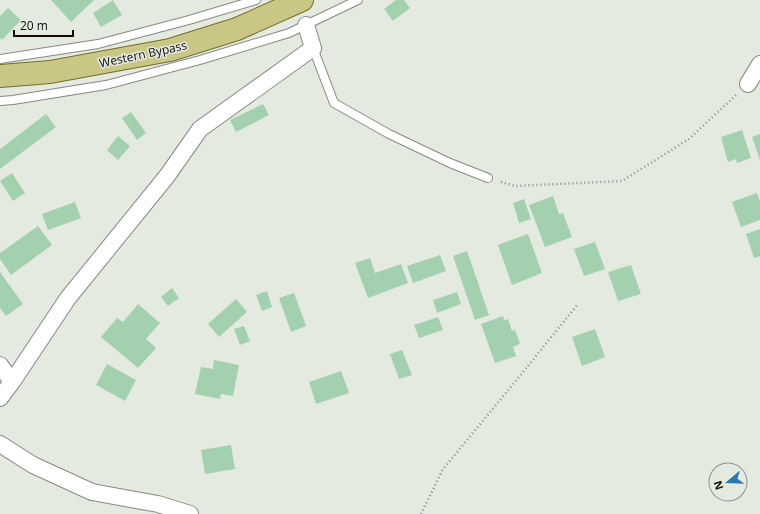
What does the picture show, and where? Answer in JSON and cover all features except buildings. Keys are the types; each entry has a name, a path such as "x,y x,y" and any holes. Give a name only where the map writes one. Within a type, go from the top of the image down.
{"main road":[{"name":"Western Bypass","path":"0,76 50,72 170,50 237,29 302,0"}],"street":[{"path":"0,398 68,298 167,176 200,129 313,48 306,25"},
{"path":"748,84 760,64"},
{"path":"0,365 12,382"},
{"path":"0,444 33,465 92,492 158,504 190,514"}],"lane":[{"path":"0,59 98,44 189,20 256,0"},
{"path":"0,101 106,85 200,60 289,33 358,0"},
{"path":"313,48 334,103 389,134 450,163 488,178"}],"path":[{"path":"488,178 515,186 622,181 689,139 748,84"},
{"path":"421,514 443,468 578,304"}]}
